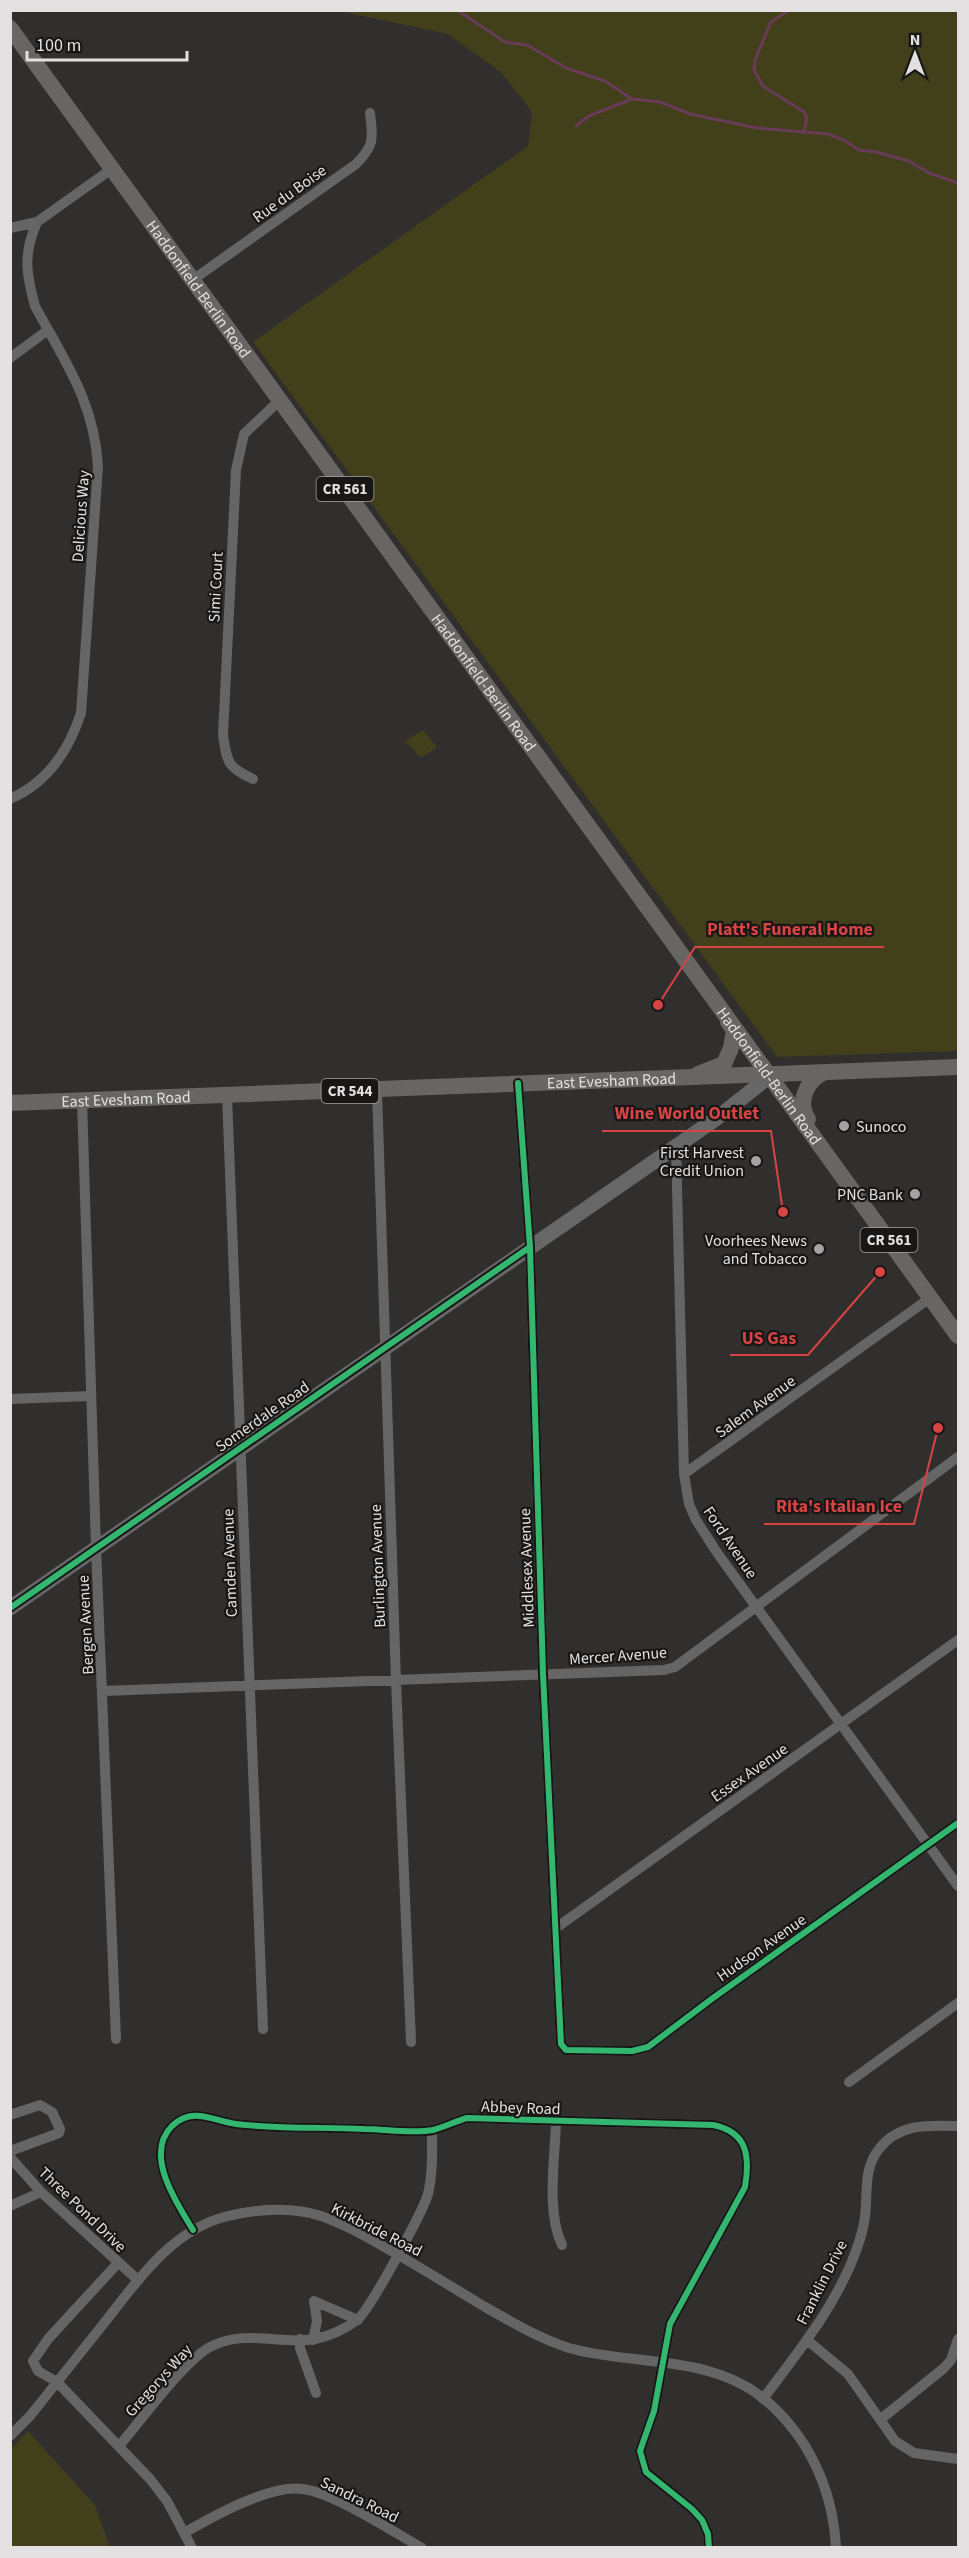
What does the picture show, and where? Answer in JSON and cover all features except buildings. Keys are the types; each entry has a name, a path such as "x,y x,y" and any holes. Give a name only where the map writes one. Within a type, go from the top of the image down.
{"main road":[{"name":"Haddonfield-Berlin Road","path":"10,28 958,1336"},
{"path":"689,1078 724,1064 731,1048 734,1030 727,1022 728,1016"},
{"name":"East Evesham Road","path":"10,1103 958,1067"},
{"path":"808,1126 809,1120 804,1114 804,1095 808,1086 823,1073"},
{"name":"Somerdale Road","path":"10,1608 676,1146 771,1075"}],"street":[{"name":"Rue du Boise","path":"194,279 356,164 369,148 373,138 370,113"},
{"path":"10,228 37,222 113,168"},
{"name":"Delicious Way","path":"10,799 25,793 60,760 74,735 81,713 98,466 97,442 84,396 35,306 27,263 28,243 37,222"},
{"path":"10,358 48,330"},
{"name":"Simi Court","path":"253,779 235,771 229,763 223,735 236,470 244,434 280,400"},
{"name":"Middlesex Avenue","path":"518,1083 530,1247 543,1674 561,2044 566,2049"},
{"name":"Burlington Avenue","path":"377,1090 396,1681 411,2042"},
{"name":"Camden Avenue","path":"227,1095 263,2029"},
{"name":"Bergen Avenue","path":"82,1101 96,1547 116,2039"},
{"name":"Ford Avenue","path":"676,1146 684,1474 689,1504 696,1520 756,1606 958,1886"},
{"name":"Salem Avenue","path":"684,1474 930,1298"},
{"path":"10,1400 91,1396"},
{"name":"Mercer Avenue","path":"103,1691 664,1670 675,1667 958,1457"},
{"name":"Essex Avenue","path":"556,1928 958,1640"},
{"name":"Hudson Avenue","path":"566,2049 633,2051 648,2047 722,1991 958,1823"},
{"path":"849,2082 958,2003"},
{"path":"10,2115 40,2105 52,2112 60,2129 59,2133 10,2151"},
{"name":"Abbey Road","path":"193,2230 167,2187 162,2162 163,2147 171,2128 190,2116 200,2115 247,2125 432,2130 468,2118 713,2125 730,2131 740,2139 745,2149 748,2161 745,2187 670,2324 654,2411 642,2440 641,2461 646,2472 692,2509 702,2520 708,2534 709,2547"},
{"path":"556,2122 553,2215 557,2235 562,2245"},
{"name":"Franklin Drive","path":"763,2399 807,2340 835,2295 856,2252 866,2215 868,2173 878,2150 896,2133 911,2127 958,2126"},
{"name":"Gregorys Way","path":"119,2446 189,2364 212,2345 236,2339 263,2337 313,2340 330,2335 358,2320 380,2288 427,2196 431,2177 432,2130"},
{"name":"Three Pond Drive","path":"10,2157 41,2192 138,2280"},
{"path":"10,2206 41,2192"},
{"name":"Kirkbride Road","path":"10,2436 167,2248 193,2230 227,2216 256,2211 295,2211 334,2222 397,2254 506,2319 556,2344 583,2352 664,2362 707,2371 747,2387 783,2417 813,2457 822,2478 834,2526 836,2547"},
{"path":"118,2264 48,2338 33,2361 38,2371 57,2382 119,2446 167,2501 192,2547"},
{"path":"313,2340 316,2321 314,2301 358,2320"},
{"path":"300,2339 300,2348 316,2392"},
{"path":"881,2419 945,2368 951,2360 958,2339"},
{"name":"Franklin Drive","path":"807,2340 848,2374 895,2441 914,2453 958,2459"},
{"name":"Sandra Road","path":"184,2533 216,2515 274,2491 304,2489 352,2508 422,2547"}],"shaded area":[{"path":"339,11 958,11 958,1051 777,1057 253,342 528,146 532,112 502,73 448,34"},
{"path":"423,730 437,747 421,758 405,741"},
{"path":"28,2431 95,2505 110,2547 11,2547 11,2449"}],"waterway":[{"path":"457,10 505,42 527,45 566,68 605,81 632,99 660,102 690,114 757,128 828,134 859,150 909,161 929,173 958,183"},
{"path":"789,10 771,22 755,60 754,70 763,86 804,112 807,118 804,133"},
{"path":"576,126 589,116 632,99"}],"cycle path":[{"path":"518,1083 530,1247 543,1674 561,2044 566,2050 632,2051 648,2047 958,1823"},
{"path":"10,1608 530,1247"},
{"path":"193,2230 166,2180 161,2151 164,2138 172,2126 188,2117 203,2116 252,2126 407,2131 433,2130 467,2118 713,2125 725,2128 733,2133 744,2147 747,2166 745,2187 670,2324 654,2411 640,2451 646,2472 692,2509 702,2520 708,2534 709,2548"}],"place":[{"name":"Platt's Funeral Home","path":"658,1005"},
{"name":"Sunoco","path":"844,1126"},
{"name":"First Harvest Credit Union","path":"756,1161"},
{"name":"PNC Bank","path":"915,1194"},
{"name":"Wine World Outlet","path":"783,1212"},
{"name":"Voorhees News and Tobacco","path":"819,1249"},
{"name":"US Gas","path":"880,1272"},
{"name":"Rita's Italian Ice","path":"938,1428"}]}
